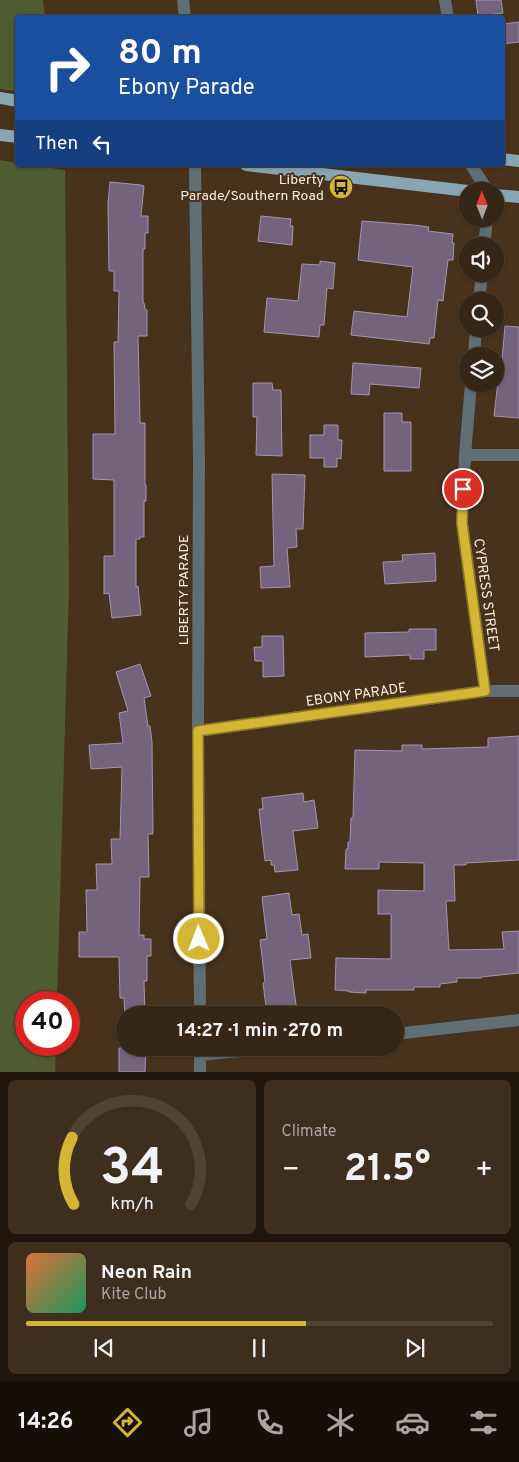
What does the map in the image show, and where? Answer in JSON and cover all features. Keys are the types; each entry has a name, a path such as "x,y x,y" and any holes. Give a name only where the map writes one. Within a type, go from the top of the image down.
{"main road":[{"path":"0,98 15,100"},
{"path":"0,135 15,138"},
{"path":"505,159 519,161"},
{"path":"263,167 459,190"},
{"path":"504,196 519,198"}],"street":[{"path":"183,0 185,15"},
{"path":"446,0 448,15"},
{"name":"LIBERTY PARADE","path":"196,167 199,460 200,1006"},
{"path":"472,167 482,182"},
{"name":"CYPRESS STREET","path":"470,392 462,523 485,691"},
{"path":"465,455 519,455"},
{"name":"EBONY PARADE","path":"198,731 485,691 519,691"},
{"path":"404,1033 519,1020"},
{"path":"200,1056 200,1072"}],"green space":[{"path":"0,0 43,0 45,15 15,15 15,91 0,89"},
{"path":"0,160 15,163 15,167 45,167 65,170 69,588 57,991 15,991 15,1056 56,1056 55,1072 0,1072"}],"building":[{"path":"476,0 501,0 503,13 478,15"},
{"path":"519,22 519,42 505,44 505,24"},
{"path":"110,182 144,186 141,216 148,216 148,233 145,233 145,249 143,249 143,303 147,310 147,336 138,336 140,423 145,423 146,485 144,537 136,539 136,587 138,586 141,615 112,618 109,593 104,594 104,556 114,556 114,480 93,479 93,434 115,434 114,342 118,342 119,291 114,291 114,271 109,271 108,204"},
{"path":"261,216 291,219 290,226 293,226 292,245 258,241"},
{"path":"362,221 429,227 428,231 453,234 453,260 448,260 443,301 438,300 434,338 430,338 429,344 351,335 354,311 407,317 413,267 358,260"},
{"path":"320,261 335,263 333,289 327,288 324,325 320,325 319,337 264,332 267,298 298,301 302,264 320,265"},
{"path":"505,326 519,327 519,418 494,416 497,392 504,392"},
{"path":"353,363 421,368 419,388 370,384 369,395 351,394"},
{"path":"253,383 272,383 273,390 281,390 282,456 256,455 257,417 253,417"},
{"path":"384,413 402,413 402,422 411,422 411,471 384,471"},
{"path":"324,425 338,425 338,440 342,440 341,459 337,458 337,467 324,467 324,458 310,458 310,435 324,435"},
{"path":"272,474 305,475 303,529 296,529 297,547 287,548 290,587 261,588 260,567 274,566"},
{"path":"435,553 436,581 385,584 383,562 403,561 402,555"},
{"path":"409,629 436,629 436,650 424,650 424,659 410,659 410,655 365,657 365,633 409,632"},
{"path":"262,636 283,636 284,676 263,677 263,661 255,661 254,647 262,647"},
{"path":"140,664 151,696 144,698 152,742 153,834 148,834 149,877 140,877 139,935 144,935 144,939 151,939 151,956 147,956 147,981 144,981 145,1006 124,1006 124,998 120,998 119,957 79,957 79,932 87,932 86,890 97,890 96,864 112,864 111,839 120,839 122,767 91,769 89,745 123,743 119,713 128,711 116,672"},
{"path":"519,736 519,860 454,865 455,901 446,901 449,950 504,949 502,932 519,931 519,973 481,978 457,978 457,982 440,984 440,987 414,987 414,990 366,990 366,993 335,990 336,958 391,959 391,914 378,914 378,890 424,891 424,863 379,862 379,869 345,869 346,849 348,849 348,842 350,842 351,818 353,818 355,750 402,751 402,745 422,745 422,749 488,747 488,738"},
{"path":"303,793 304,802 314,800 318,828 293,831 298,870 275,872 274,865 271,865 271,860 265,861 259,809 263,809 262,798"},
{"path":"289,893 292,915 299,914 302,935 308,934 311,958 290,960 296,1006 266,1006 260,940 267,939 262,897"},
{"path":"119,1056 146,1056 145,1072 119,1072"}],"place":[{"name":"Liberty Parade/Southern Road","path":"341,187"}],"route":[{"path":"199,939 198,731 485,691 462,523 463,489"}]}
